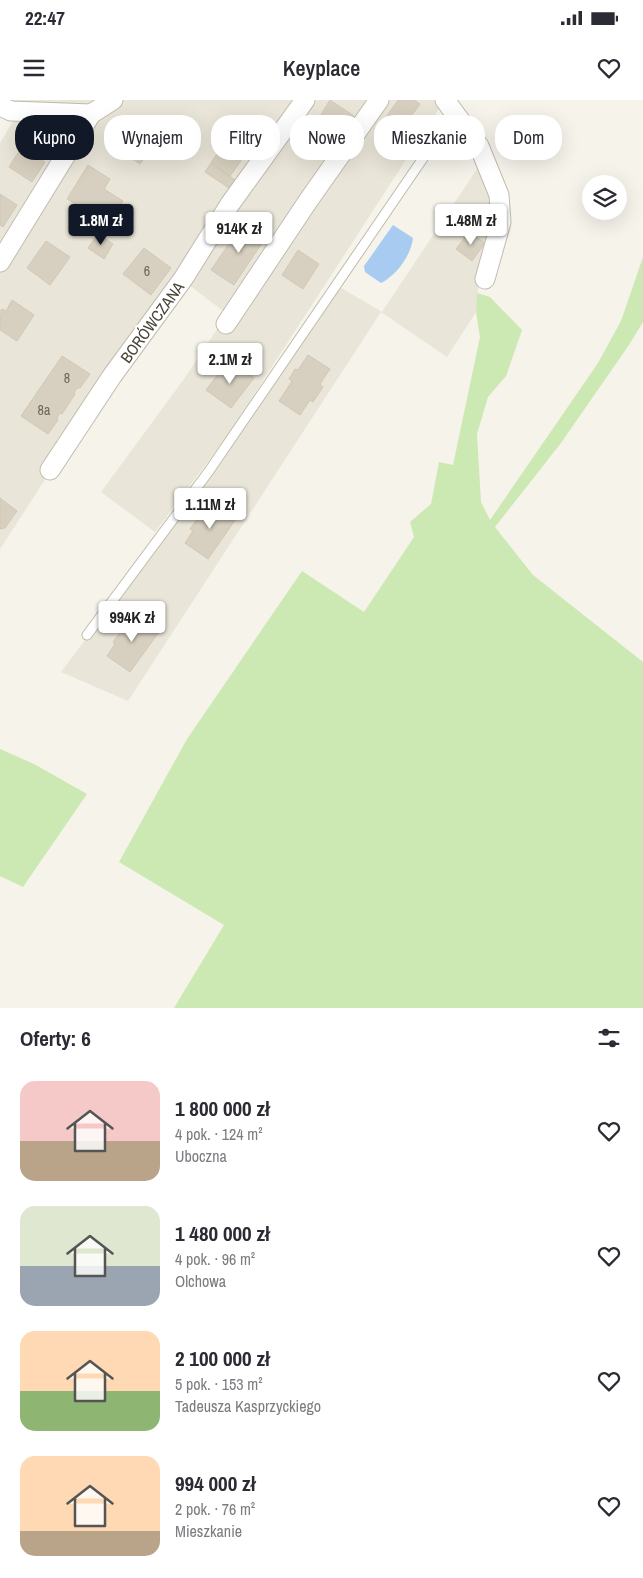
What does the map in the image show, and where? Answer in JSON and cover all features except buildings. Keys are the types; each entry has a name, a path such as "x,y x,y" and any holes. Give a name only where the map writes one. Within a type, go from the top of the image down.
{"street":[{"path":"0,262 91,114 113,100"},
{"name":"BORÓWCZANA","path":"50,470 112,376 183,278 230,204 305,100"},
{"path":"226,324 308,201 379,100"},
{"path":"0,106 11,111 91,114"},
{"path":"449,106 480,146 500,195 501,222 485,279"}],"lane":[{"path":"87,634 209,471 449,106"}],"shaded area":[{"path":"11,100 439,100 442,104 435,115 374,115 374,160 406,160 227,436 155,532 101,492 184,379 227,314 185,282 46,478 0,549 0,143 15,118 15,160 94,160 94,115 15,115 17,103"},
{"path":"481,163 494,195 496,224 479,278 476,312 447,357 381,312 128,701 61,672 233,444 340,287 382,312"}],"green space":[{"path":"643,257 643,322 561,443 495,527 533,575 643,662 643,1008 174,1008 224,925 119,862 187,739 302,571 364,612 414,537 410,522 431,504 439,462 453,465 480,337 476,312 477,293 490,297 522,330 506,376 488,397 477,434 481,502 490,520 598,363 621,321"},
{"path":"0,749 34,764 87,794 23,887 0,876"}],"water":[{"path":"393,225 413,238 412,244 398,270 381,283 365,272 364,266"}]}
